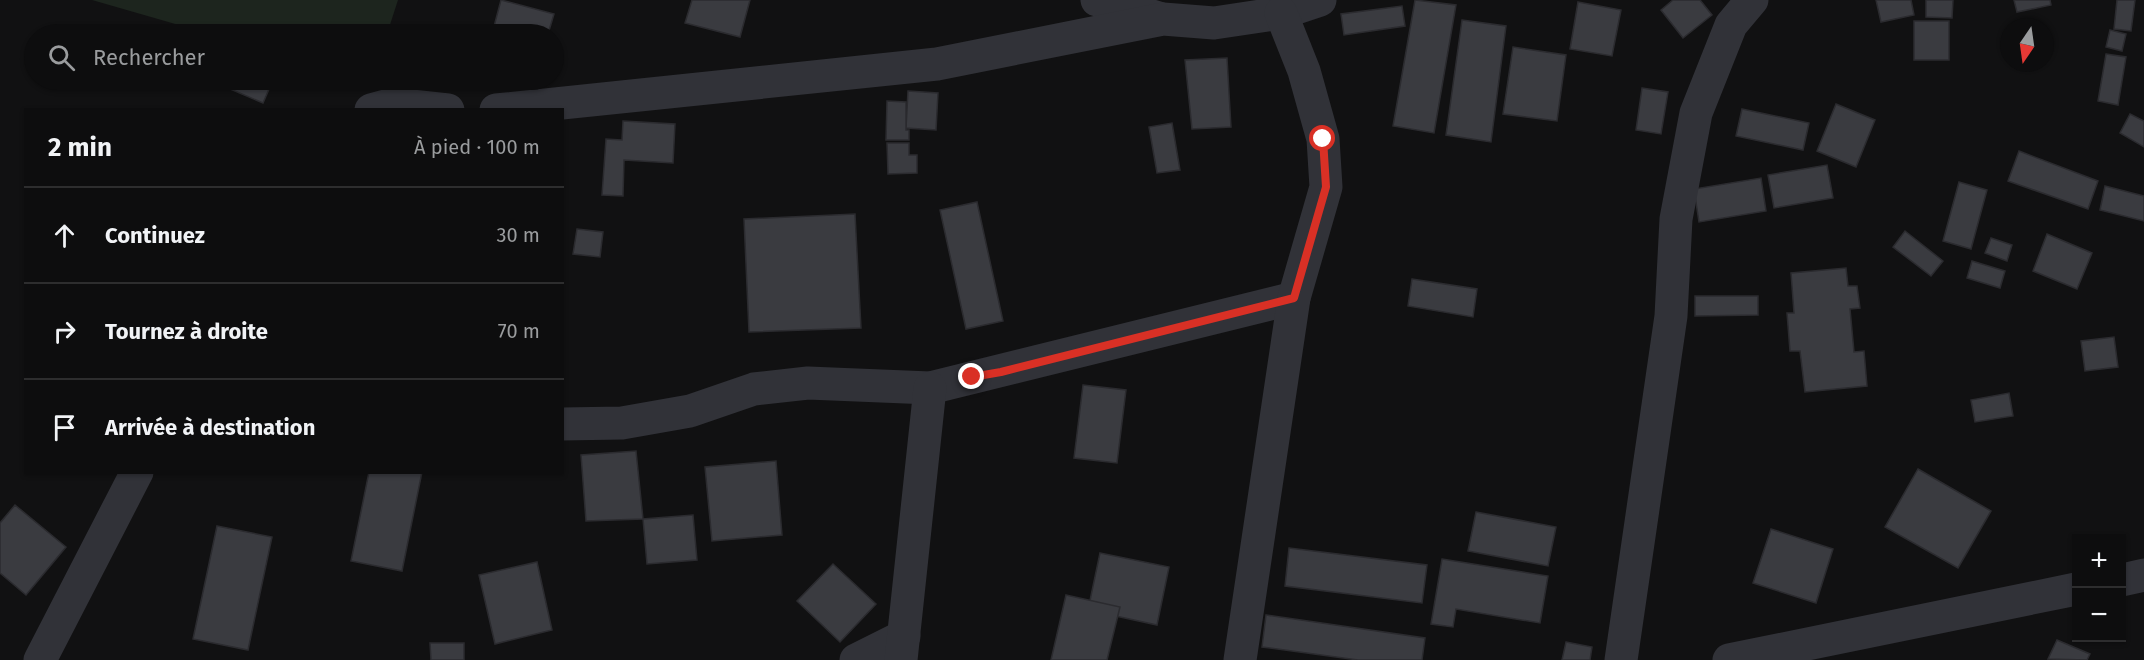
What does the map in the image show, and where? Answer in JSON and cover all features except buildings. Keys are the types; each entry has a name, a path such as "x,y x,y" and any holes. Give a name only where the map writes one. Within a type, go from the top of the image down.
{"street":[{"path":"1097,0 1163,20 1214,23 1281,13 1320,0"},
{"path":"1621,660 1671,316 1676,219 1696,112 1731,25 1752,0"},
{"path":"1240,660 1294,298 1326,187 1323,139 1304,71 1281,13"},
{"path":"515,108 937,64 1163,20"},
{"path":"378,108 393,104 430,108"},
{"path":"564,424 622,423 690,411 754,389 808,383 930,388 1294,298"},
{"path":"856,660 902,648 930,388"},
{"path":"40,660 136,474"},
{"path":"2126,579 2144,575"},
{"path":"1729,660 2072,590"}],"shaded area":[{"path":"92,0 398,0 390,24 175,24"}],"route":[{"path":"972,377 1001,372 1294,298 1326,187 1323,139"}]}
